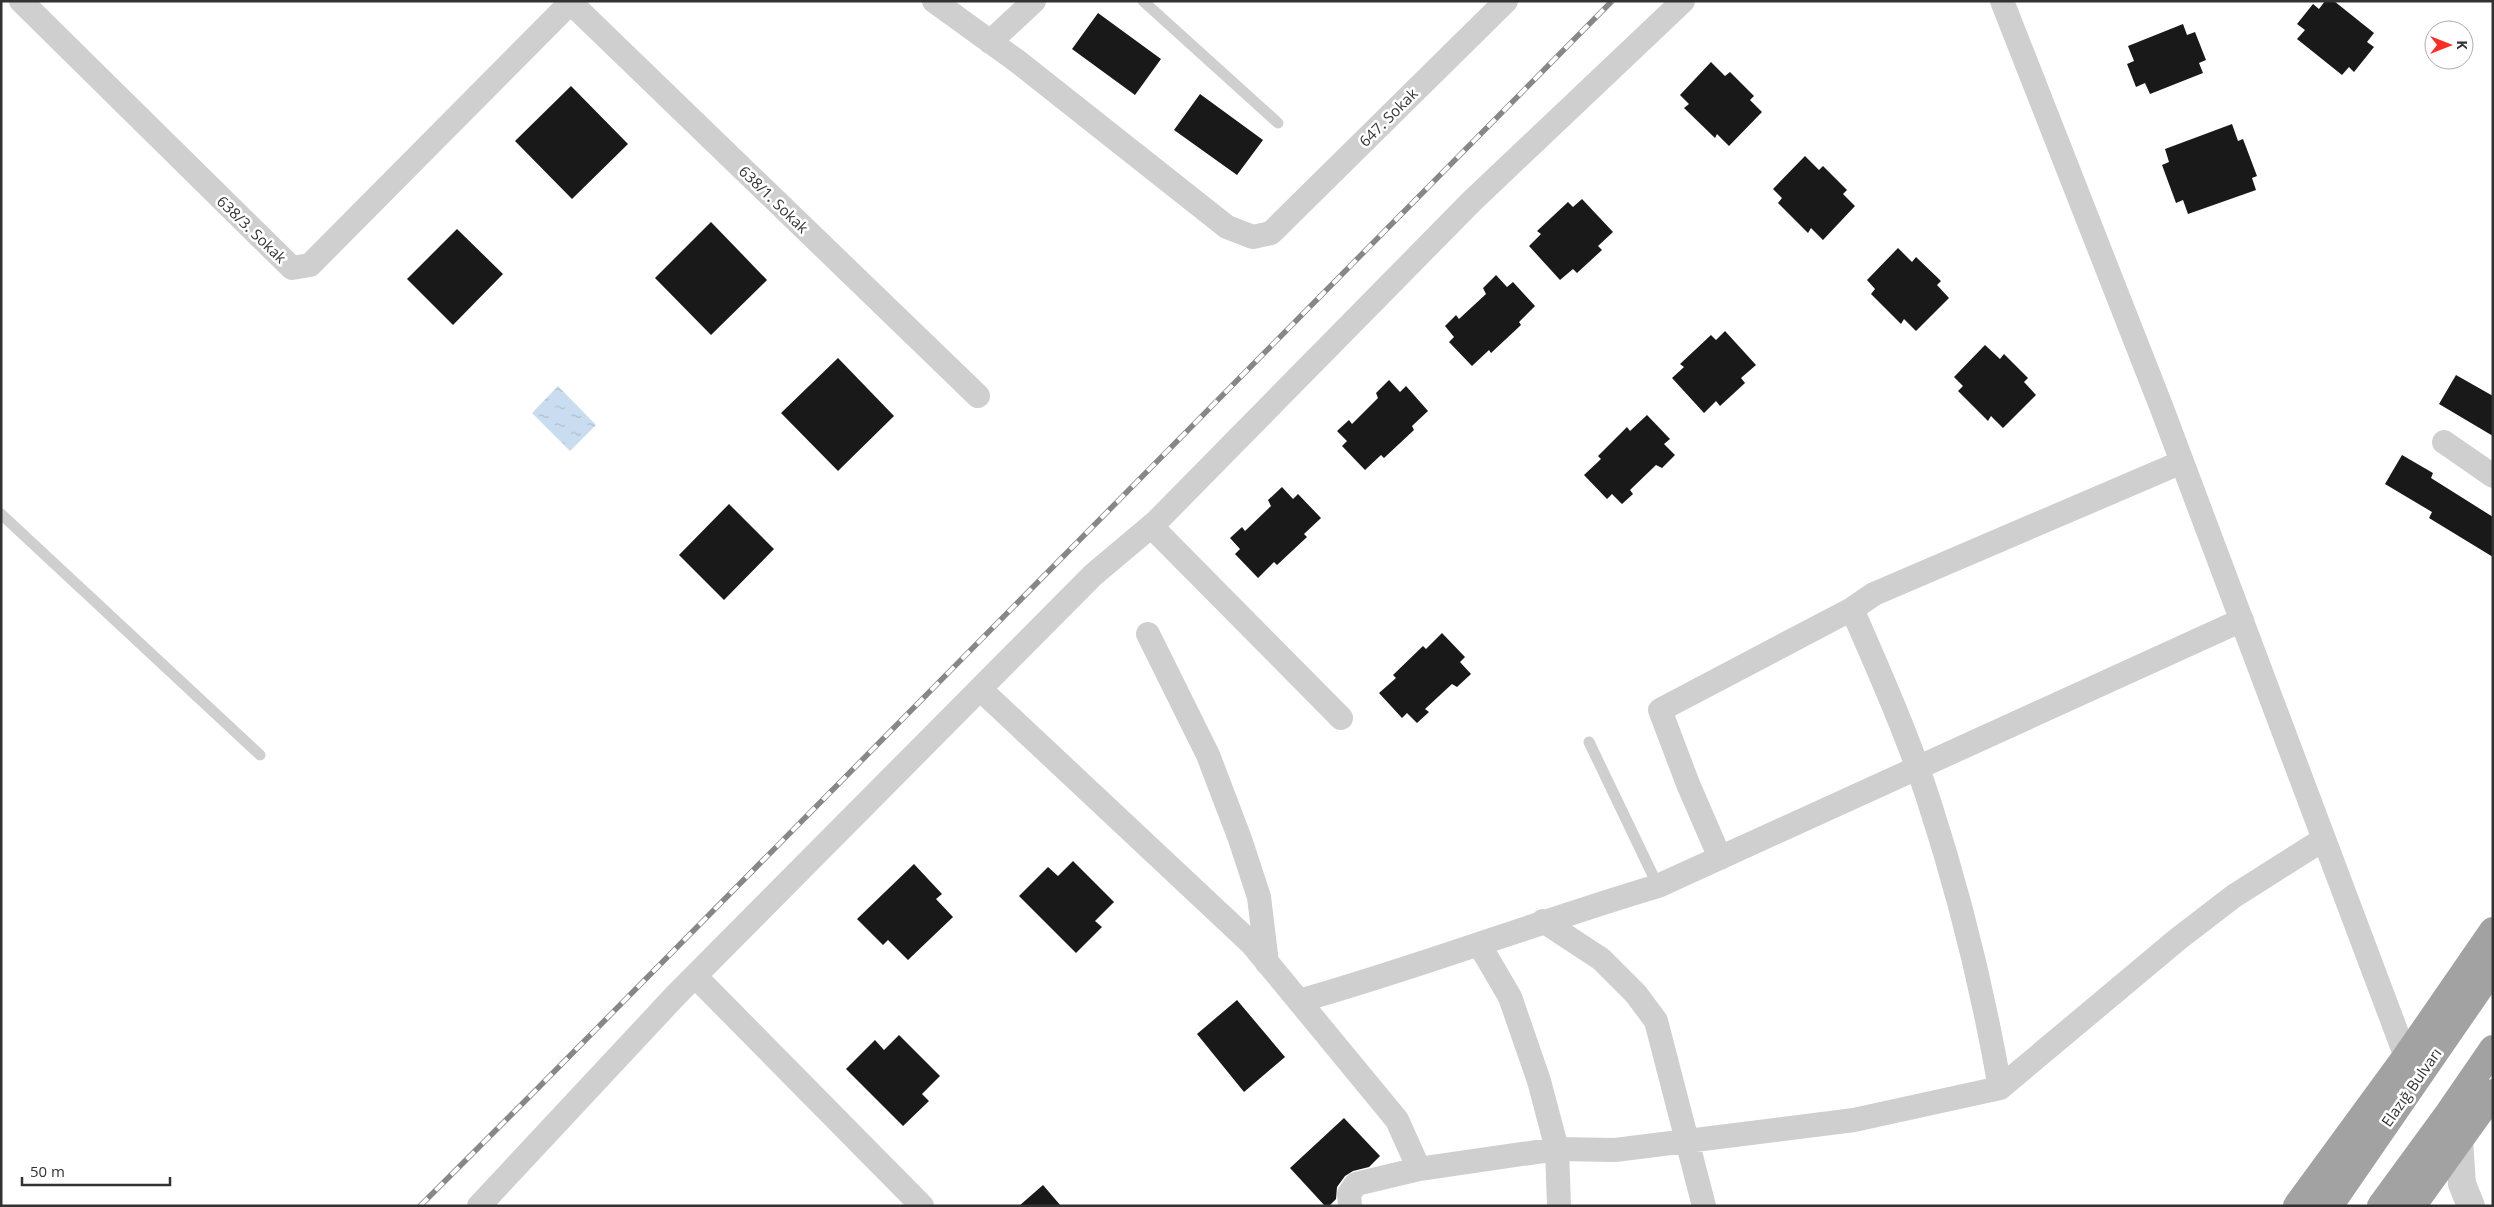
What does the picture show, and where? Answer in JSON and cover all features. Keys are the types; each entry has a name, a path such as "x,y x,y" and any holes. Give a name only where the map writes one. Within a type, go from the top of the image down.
{"highway":[{"path":"2297,1206 2406,1057 2493,931"},
{"name":"Elazığ Bulvarı","path":"2329,1206 2493,968"},
{"path":"2381,1206 2493,1049"},
{"path":"2412,1206 2493,1093"}],"street":[{"name":"638/3. Sokak","path":"20,1 292,268 310,265 569,2"},
{"path":"934,1 990,42 1034,1"},
{"name":"647. Sokak","path":"990,42 1227,227 1253,236 1271,233 1506,1"},
{"path":"481,1205 695,976 1093,575 1151,526 1472,201 1683,1"},
{"path":"2002,1 2182,462 2406,1057"},
{"name":"638/1. Sokak","path":"569,2 978,396"},
{"path":"2444,442 2493,476"},
{"path":"1720,858 1688,784 1660,710 1852,609 1874,594 2182,462"},
{"path":"1151,526 1341,718"},
{"path":"1852,609 1892,702 1928,798 1973,954 2000,1088"},
{"path":"1298,1002 1381,978 1543,921 1658,886 2242,620"},
{"path":"1148,634 1208,755 1236,830 1259,897 1267,963"},
{"path":"980,689 1252,944 1397,1120 1419,1169"},
{"path":"1350,1206 1349,1194 1356,1184 1419,1169 1557,1149 1615,1150 1854,1120 2000,1088 2178,939 2234,896 2324,839"},
{"path":"1543,921 1601,959 1636,994 1656,1021 1704,1206"},
{"path":"1479,944 1510,997 1539,1081 1557,1149 1559,1206"},
{"path":"695,976 922,1206"},
{"path":"2428,1182 2466,1195 2459,1140"}],"lane":[{"path":"1143,1 1278,123"},
{"path":"1,514 260,755"},
{"path":"1590,742 1658,886"}],"water":[{"path":"558,386 596,425 570,451 532,413"}],"building":[{"path":"2325,1 2334,1 2374,33 2367,42 2374,47 2354,72 2349,67 2342,75 2297,39 2305,30 2297,24 2313,4 2319,9"},
{"path":"1098,13 1161,59 1135,95 1072,49"},
{"path":"2183,24 2187,35 2195,32 2206,60 2199,63 2203,73 2150,94 2145,83 2136,87 2127,64 2134,61 2128,46"},
{"path":"1711,62 1725,76 1730,72 1754,96 1750,100 1762,112 1729,146 1717,134 1715,138 1684,108 1689,104 1680,95"},
{"path":"571,86 628,144 572,199 515,141"},
{"path":"1200,94 1263,140 1237,175 1174,130"},
{"path":"2232,124 2238,141 2243,139 2257,176 2252,178 2256,190 2188,214 2183,200 2176,203 2162,165 2169,162 2165,149"},
{"path":"1805,156 1819,170 1823,166 1847,190 1843,194 1855,206 1823,240 1811,228 1808,233 1778,203 1782,198 1773,189"},
{"path":"1582,199 1613,232 1598,246 1602,250 1577,273 1573,269 1560,280 1529,246 1541,234 1537,231 1568,202 1573,207"},
{"path":"711,222 767,280 711,335 655,278"},
{"path":"457,229 503,274 453,325 407,279"},
{"path":"1898,248 1912,262 1916,257 1941,281 1937,285 1949,298 1916,331 1904,319 1901,324 1871,294 1875,289 1867,280"},
{"path":"1496,275 1507,287 1513,282 1535,306 1519,322 1521,325 1491,353 1489,350 1472,366 1449,342 1454,337 1445,326 1456,315 1459,319 1486,294 1483,288"},
{"path":"1725,331 1756,365 1741,378 1745,383 1720,406 1716,401 1704,413 1672,378 1684,367 1680,364 1711,335 1716,340"},
{"path":"1985,345 2000,359 2004,354 2028,378 2024,382 2036,395 2003,428 1991,416 1988,421 1958,391 1963,386 1954,377"},
{"path":"838,358 894,416 838,471 781,413"},
{"path":"2456,375 2493,396 2493,436 2439,404"},
{"path":"1389,380 1400,392 1406,386 1428,411 1412,426 1414,430 1384,458 1381,455 1365,470 1342,446 1347,441 1337,431 1349,420 1352,424 1378,398 1376,393"},
{"path":"1647,415 1670,439 1664,444 1675,455 1662,468 1656,465 1630,490 1633,494 1622,504 1612,494 1607,499 1584,475 1601,459 1598,456 1627,427 1630,431"},
{"path":"2402,455 2433,473 2431,478 2493,517 2493,557 2429,518 2432,512 2385,484"},
{"path":"1282,487 1293,499 1298,494 1321,518 1304,534 1307,537 1277,565 1274,562 1258,578 1235,554 1240,549 1230,538 1242,527 1245,531 1271,506 1268,500"},
{"path":"729,504 774,549 724,600 679,555"},
{"path":"1442,633 1465,657 1460,662 1471,674 1457,687 1452,684 1425,709 1429,712 1417,723 1407,713 1402,718 1379,693 1396,678 1393,675 1423,646 1426,649"},
{"path":"1073,861 1114,902 1095,921 1102,927 1076,953 1019,896 1048,867 1058,876"},
{"path":"914,864 942,894 936,899 953,917 908,960 888,940 883,945 857,919"},
{"path":"1237,1000 1285,1057 1244,1092 1197,1034"},
{"path":"899,1035 940,1076 922,1094 929,1101 903,1126 846,1069 875,1040 884,1050"},
{"path":"1344,1118 1380,1156 1369,1167 1353,1171 1345,1176 1337,1187 1336,1199 1329,1206 1325,1206 1290,1168"},
{"path":"1043,1185 1061,1206 1019,1206"}],"railway":[{"path":"420,1206 1612,1"}]}
